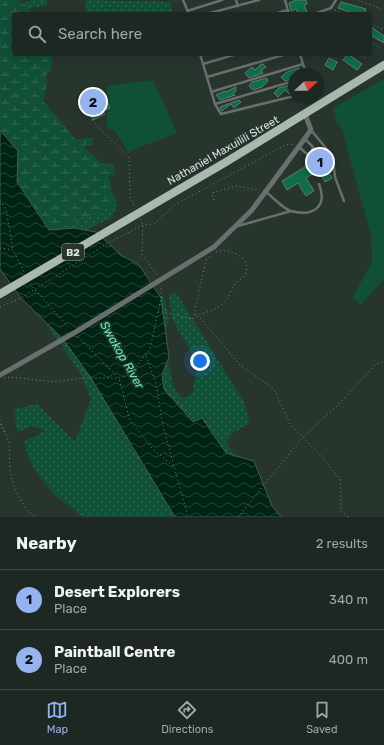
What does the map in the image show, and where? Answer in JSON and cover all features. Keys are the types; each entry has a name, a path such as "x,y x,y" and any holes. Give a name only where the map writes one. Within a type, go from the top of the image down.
{"highway":[{"name":"Nathaniel Maxuilili Street","path":"141,210 306,114 384,65"},
{"name":"Nathaniel Maxuilili Street","path":"334,97 384,70"},
{"name":"B2","path":"0,294 141,210"}],"street":[{"path":"0,377 208,252 237,226 266,192 302,143 311,130 306,114"}],"lane":[{"path":"183,0 188,12 222,0"},
{"path":"236,0 238,6"},
{"path":"214,12 259,0"},
{"path":"281,12 288,10 285,0"},
{"path":"320,12 331,8 336,0"},
{"path":"201,56 215,104 221,114 288,97"},
{"path":"203,64 230,56"},
{"path":"207,77 280,56"},
{"path":"301,56 304,68"},
{"path":"211,92 303,64"},
{"path":"215,104 288,83"},
{"path":"311,130 330,153 333,160 335,177 344,201"},
{"path":"302,143 313,148 311,153 307,154 302,143"},
{"path":"237,226 291,211 309,213 320,206 323,194 319,184"},
{"path":"266,192 291,211"}],"path":[{"path":"358,0 381,9"},
{"path":"331,8 341,12"},
{"path":"372,25 384,30"},
{"path":"372,43 381,48"},
{"path":"335,56 337,63"},
{"path":"361,56 365,58"},
{"path":"92,120 129,158 130,196 141,210"},
{"path":"0,307 34,289 108,243 143,225 154,224 176,205 285,145 302,143"},
{"path":"214,200 212,193 236,186 266,192"},
{"path":"0,201 6,209 13,250 24,271"},
{"path":"0,377 55,382 82,378 119,378 132,372 150,349 161,298 161,281 142,254 143,225 140,218"},
{"path":"0,248 13,250"},
{"path":"195,315 203,314 225,302 235,284 246,273 246,266 243,259 232,252 220,250 206,260"},
{"path":"157,311 193,319 208,252"},
{"path":"27,278 34,289 74,333 102,359 119,378 130,421 153,449 173,466"},
{"path":"195,315 201,319 241,366 274,389 290,424 340,479 340,510 348,517"},
{"path":"146,355 156,383 163,426 188,517"},
{"path":"238,517 302,437 337,406 376,364 384,361"},
{"path":"0,420 8,442 10,471 16,493 28,511 36,517"},
{"path":"0,424 8,442"}],"green space":[{"path":"0,0 17,0 23,4 31,0 46,0 48,5 30,8 31,12 12,12 12,56 54,56 45,77 47,82 43,101 76,140 92,138 93,145 85,145 84,148 101,163 113,164 115,172 113,175 108,176 112,188 88,216 116,206 116,209 110,218 63,242 151,296 164,296 169,320 161,337 174,389 183,399 193,392 197,362 172,319 169,294 177,294 244,402 250,423 234,432 226,442 248,475 201,428 168,402 181,517 83,517 56,496 40,477 29,459 24,441 46,431 33,426 17,432 14,409 37,404 75,442 91,399 80,373 0,260"},
{"path":"0,0 10,0 23,3 31,12 12,12 12,56 53,57 51,69 45,77 47,82 43,101 76,140 92,138 93,145 85,145 84,148 101,163 113,164 115,172 113,175 108,176 112,193 116,198 116,206 50,230 17,182 18,151 0,130"},
{"path":"86,0 170,2 172,12 85,12"},
{"path":"384,79 384,279 361,305 352,298 372,262 371,236 341,126 337,124 333,108"},
{"path":"153,80 177,133 128,152 115,131 107,128 107,86"}],"water":[{"name":"Swakop River","path":"0,130 18,151 17,182 49,230 74,228 96,232 121,255 139,265 161,298 169,357 162,375 164,389 193,422 202,418 226,453 254,461 272,506 281,517 175,517 91,378 63,339 21,298 0,269"}],"building":[{"path":"296,0 306,0 307,4 304,5 307,12 297,12 296,9 291,11 289,3"},
{"path":"341,2 366,9 365,12 349,12 338,8"},
{"path":"372,27 384,36 384,43 372,36"},
{"path":"346,56 351,56 362,64 357,70 343,60"},
{"path":"329,58 337,62 333,70 325,65"},
{"path":"261,64 266,67 261,71 263,73 249,78 245,73 252,67 255,70"},
{"path":"287,72 288,80 285,81 281,77"},
{"path":"267,78 268,81 262,87 253,90 249,86 252,82"},
{"path":"288,86 288,93 285,90 278,97 274,93 279,88"},
{"path":"92,87 99,104 107,100 110,108 103,111 105,114 93,120 88,110 90,107 87,100 91,98 87,90"},
{"path":"236,87 236,91 233,93 235,95 220,100 216,95 225,91 226,92"},
{"path":"239,100 241,102 234,108 231,104 222,111 220,107"},
{"path":"322,154 328,163 325,165 332,178 325,182 319,170 306,178 314,191 306,196 298,183 287,190 282,181 313,162"}],"place":[{"name":"Paintball Centre","path":"93,102"},
{"name":"Desert Explorers","path":"320,162"}]}
